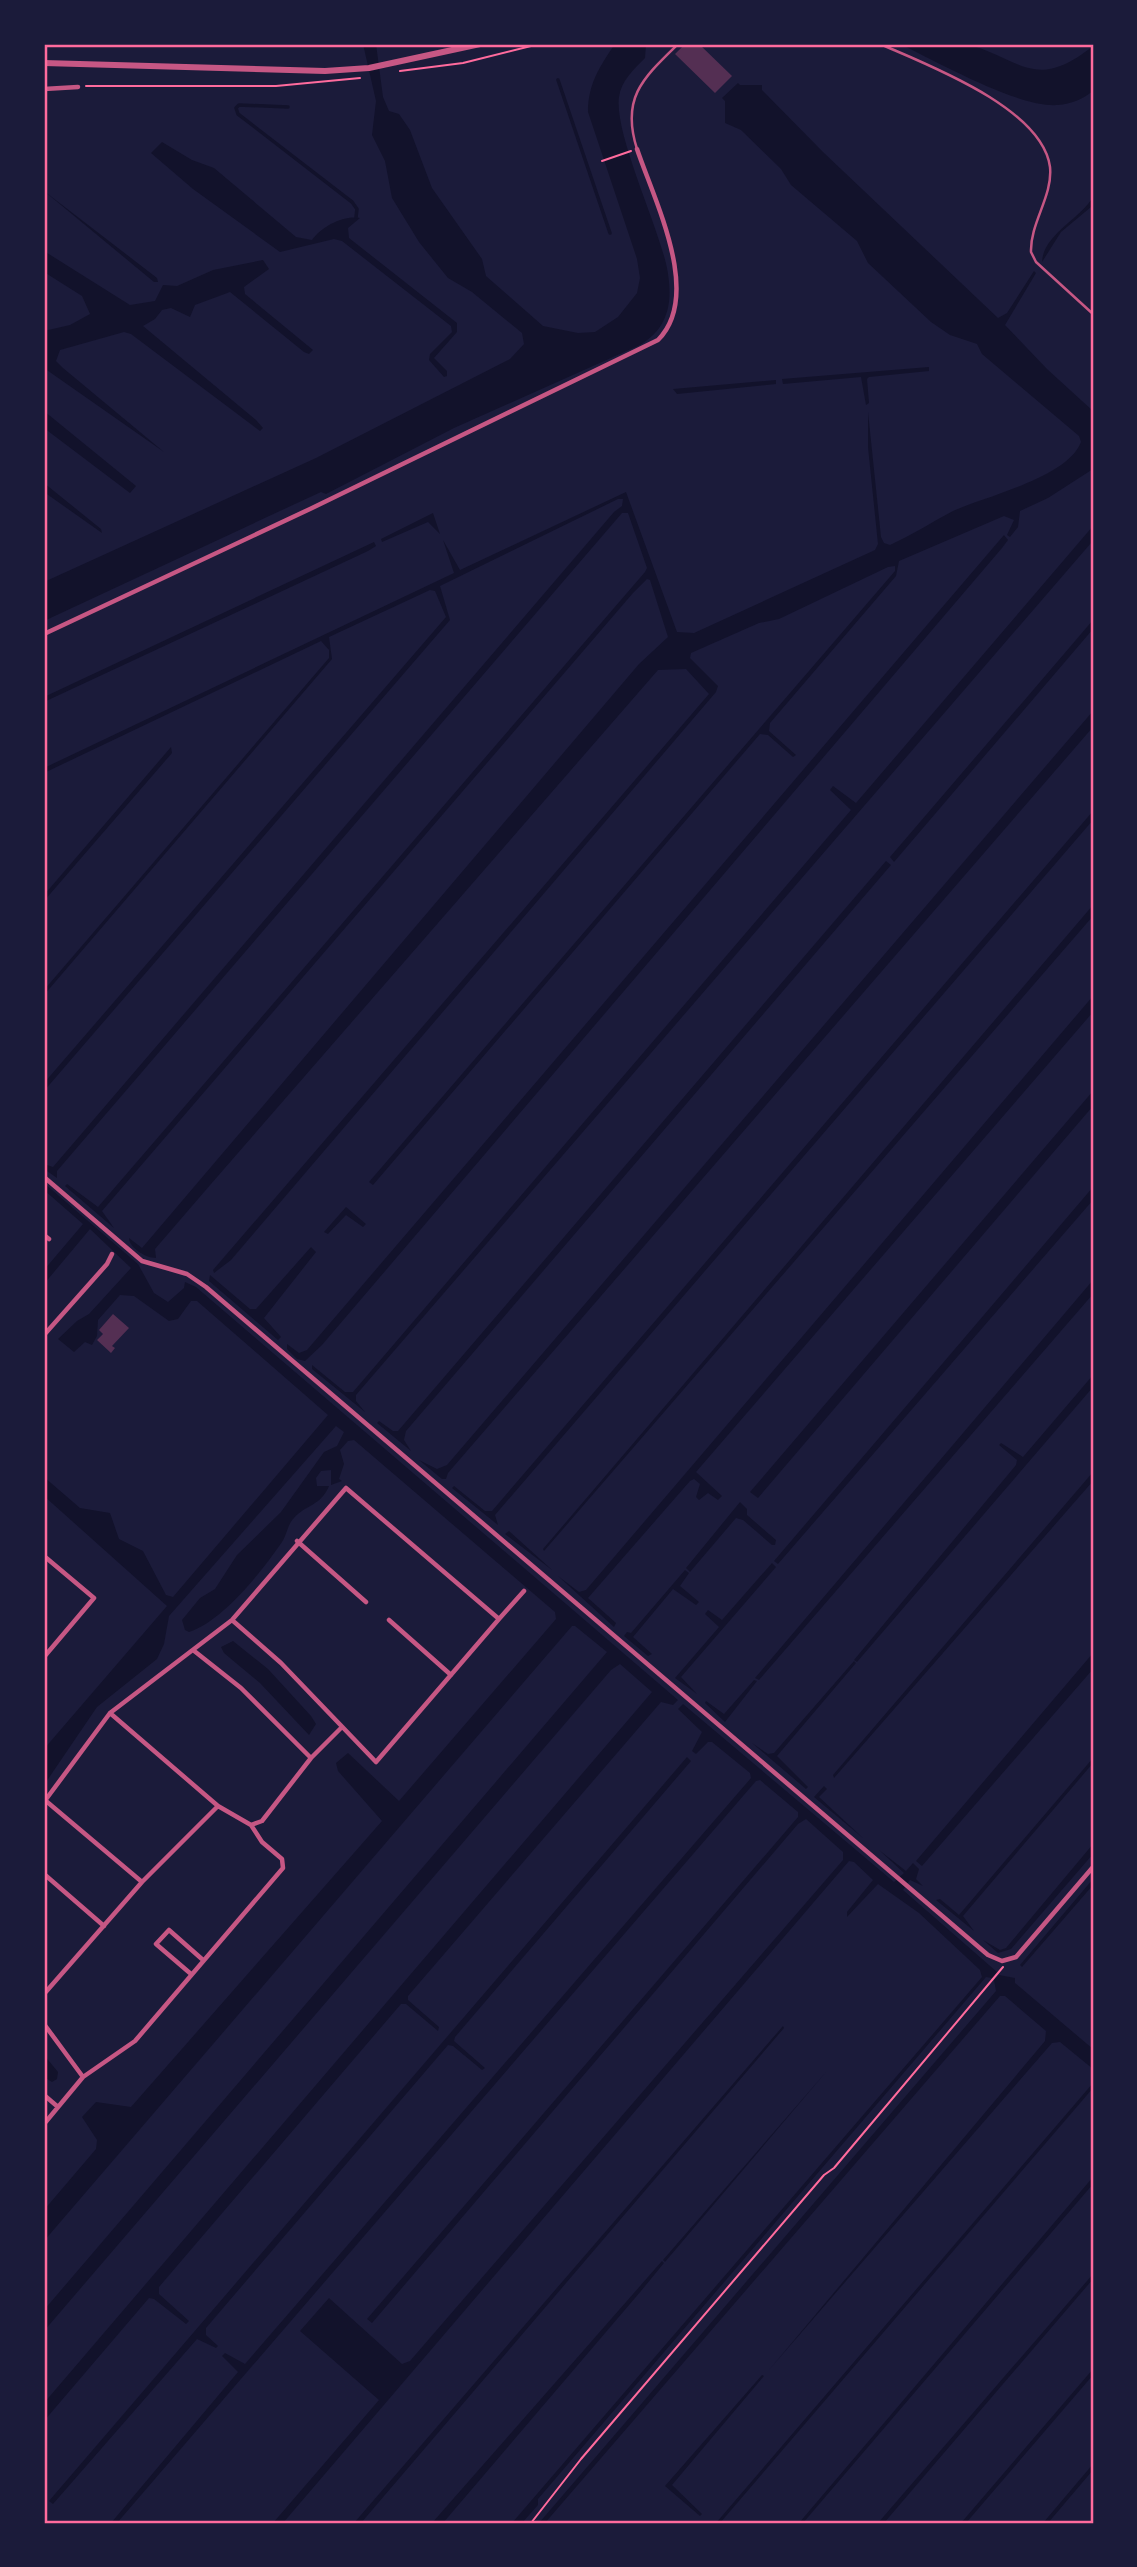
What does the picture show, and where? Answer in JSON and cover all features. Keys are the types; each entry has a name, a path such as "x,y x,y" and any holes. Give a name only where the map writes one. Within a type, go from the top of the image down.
{"street":[{"path":"44,63 297,71 369,68 480,44"},
{"path":"44,89 78,87"},
{"path":"44,634 642,350 665,333 676,305 674,261 635,150"},
{"path":"44,1177 142,1261 196,1279 988,1955 1007,1961 1022,1951 1093,1867"},
{"path":"44,1235 49,1239"},
{"path":"44,1335 107,1264 112,1254"},
{"path":"142,1882 45,1801 110,1713 232,1620 297,1541 346,1488 499,1619"},
{"path":"297,1541 366,1602"},
{"path":"44,1556 94,1598 44,1657"},
{"path":"232,1620 281,1663 376,1762 524,1591"},
{"path":"389,1620 451,1675"},
{"path":"193,1650 241,1688 311,1758"},
{"path":"44,2124 83,2077 135,2041 282,1868 282,1859 262,1842 251,1825 218,1806 110,1713"},
{"path":"251,1825 262,1821 311,1758 342,1727"},
{"path":"44,1994 142,1882 218,1806"},
{"path":"44,1874 104,1926"},
{"path":"191,1974 156,1944 169,1930 203,1960"},
{"path":"44,2024 83,2077"},
{"path":"44,2095 58,2107"}],"lane":[{"path":"880,44 992,96 1029,131 1042,148 1050,167 1031,251 1036,262 1093,314"},
{"path":"635,150 631,126 632,102 644,79 676,46"}],"path":[{"path":"390,72 463,63 539,44"},
{"path":"78,87 276,86 356,79"},
{"path":"602,161 635,150"},
{"path":"531,2523 581,2459 824,2175 835,2168 1002,1969"}],"shaded area":[{"path":"363,44 376,44 383,97 389,111 399,114 410,130 432,188 482,259 486,276 543,326 578,333 595,332 618,317 637,293 640,278 637,259 588,112 593,84 615,44 646,44 645,58 622,86 619,113 630,156 667,268 670,291 663,321 658,330 640,345 454,428 326,494 321,492 44,621 44,582 316,458 510,359 524,344 522,333 472,292 448,278 419,242 392,198 385,161 372,135 376,101"},
{"path":"900,44 966,44 1028,68 1041,70 1073,60 1093,46 1093,91 1068,104 1041,104 1000,92"},
{"path":"738,83 762,85 762,90 823,152 998,318 1007,313 1034,271 1036,273 1005,325 1047,369 1093,411 1093,469 1048,498 1020,511 1018,527 1010,537 1007,535 1014,520 1004,516 899,561 896,576 770,723 769,731 796,755 793,757 768,735 760,734 373,1185 369,1182 895,571 895,566 779,619 759,623 691,653 690,658 718,686 716,692 231,1260 214,1273 213,1270 709,694 686,669 658,670 155,1249 156,1258 143,1254 132,1245 129,1238 142,1248 639,664 668,637 650,580 647,579 633,593 102,1211 114,1228 65,1186 67,1184 98,1207 645,572 647,568 628,513 622,513 57,1171 57,1178 44,1169 44,1164 53,1167 614,512 622,506 623,499 618,499 440,586 450,620 44,1091 44,1083 446,617 435,591 430,590 329,637 332,659 44,995 44,990 329,658 329,650 321,641 44,773 44,768 454,573 443,540 460,570 626,492 677,632 694,633 875,550 878,544 868,447 868,412 881,537 884,543 890,545 953,511 1044,475 1073,454 1081,442 1079,436 982,354 977,344 950,335 931,322 868,263 857,241 791,185 781,169 741,130 725,123 725,101 722,98"},
{"path":"162,142 192,160 214,168 296,237 312,240 321,230 334,223 347,218 360,218 348,228 349,238 457,323 457,332 434,358 447,371 447,376 444,377 429,360 430,354 452,332 451,326 342,241 334,239 280,252 193,189 151,153"},
{"path":"44,191 157,278 158,282 154,282"},
{"path":"1093,197 1091,207 1061,232 1042,262 1044,252 1055,235"},
{"path":"44,251 130,305 155,301 163,285 177,286 213,270 263,260 269,269 244,287 245,294 313,350 309,354 304,352 230,292 195,305 190,317 171,308 162,310 155,319 143,326 256,420 263,428 260,431 131,334 124,332 60,350 56,361 63,368 164,452 44,368 44,331 70,325 90,314 82,296 44,272"},
{"path":"929,367 929,371 869,377 869,403 866,405 861,377 783,384 782,379"},
{"path":"776,380 776,384 677,394 673,389"},
{"path":"44,411 136,486 130,493 44,428"},
{"path":"44,483 101,529 102,533 44,492"},
{"path":"433,513 440,534 428,522 382,542 381,539"},
{"path":"1093,526 1091,543 356,1395 356,1401 365,1412 312,1369 312,1365 345,1392 353,1392 851,810 830,790 833,786 856,803"},
{"path":"1004,535 1008,540 1002,548 322,1345 305,1361 297,1359 287,1349 287,1344 299,1353 307,1350"},
{"path":"374,542 376,546 368,551 44,702 44,697"},
{"path":"1093,620 1093,629 894,862 890,857"},
{"path":"1093,711 1093,727 448,1473 446,1479 442,1479 419,1460 437,1469 447,1465"},
{"path":"171,747 172,753 44,901 44,895"},
{"path":"1093,811 1093,820 495,1515 498,1525 452,1488 454,1486 485,1511 492,1511"},
{"path":"886,861 891,865 406,1431 404,1440 411,1451 377,1423 379,1421 393,1431 398,1431"},
{"path":"1093,905 1093,916 544,1551 543,1549"},
{"path":"1093,996 1093,1012 696,1472 722,1496 718,1500 708,1493 699,1500 696,1497 700,1484 694,1479 690,1481 588,1598 616,1623 614,1627 558,1576 579,1592 586,1590"},
{"path":"1093,1091 1093,1106 758,1498 750,1492"},
{"path":"44,1183 138,1264 154,1293 168,1302 184,1288 185,1282 196,1287 678,1700 673,1705 661,1702 408,1996 408,2000 439,2027 438,2031 406,2004 401,2004 159,2287 159,2294 189,2321 186,2324 149,2298 44,2421 44,2403 652,1692 620,1664 611,1670 44,2331 44,2310 607,1652 572,1626 44,2241 44,2210 96,2149 97,2140 82,2117 96,2102 131,2107 382,1821 338,1771 336,1763 348,1753 399,1801 556,1619 555,1612 354,1440 348,1441 340,1450 344,1464 339,1479 342,1481 331,1485 331,1470 321,1471 316,1478 317,1486 329,1486 326,1493 292,1521 282,1542 253,1580 215,1617 189,1632 185,1630 182,1620 200,1598 215,1589 237,1555 281,1512 324,1452 337,1446 344,1432 336,1426 169,1616 164,1644 157,1659 97,1707 44,1785 44,1749 167,1606 44,1496 44,1477 80,1508 110,1513 119,1539 143,1551 166,1595 173,1597 328,1415 197,1301 191,1301 178,1319 169,1321 134,1296 120,1295 98,1320 97,1336 92,1345 85,1342 74,1352 58,1339 89,1314 131,1268 90,1229 44,1284 44,1270 83,1224 44,1190"},
{"path":"1093,1187 1093,1200 778,1564 774,1561"},
{"path":"346,1207 366,1224 363,1227 346,1215 328,1234 324,1232"},
{"path":"311,1247 316,1252 264,1318 281,1337 278,1340 209,1281 210,1275 250,1309 256,1309"},
{"path":"1093,1280 1093,1294 759,1680 755,1678"},
{"path":"1093,1375 1093,1387 857,1662 854,1660 1016,1465 1017,1460 999,1445 1001,1443 1023,1457"},
{"path":"1093,1472 1093,1481 834,1778 833,1775"},
{"path":"740,1502 747,1509 747,1515 776,1540 775,1545 743,1520 736,1518 690,1572 686,1568"},
{"path":"509,1531 550,1568 552,1570 505,1534"},
{"path":"772,1563 776,1567 681,1677 697,1694 675,1678 719,1627 705,1614 708,1610 722,1620"},
{"path":"685,1570 689,1573 680,1586 699,1602 696,1605 673,1589 633,1637 652,1654 648,1656 624,1636 627,1632 631,1633"},
{"path":"233,1641 268,1669 311,1716 316,1724 309,1735 260,1683 224,1653 221,1647"},
{"path":"1093,1653 1093,1669 922,1866 916,1861"},
{"path":"854,1661 856,1663 777,1756 808,1787 806,1789 752,1743 768,1754 774,1753"},
{"path":"754,1680 757,1681 725,1722 705,1703 706,1701 724,1714"},
{"path":"683,1704 894,1882 904,1873 879,1850 906,1871 913,1863 919,1869 916,1879 923,1886 910,1880 903,1890 997,1972 992,1978 986,1977 538,2499 538,2505 522,2523 512,2523 982,1977 980,1970 919,1913 878,1884 847,1917 847,1912 873,1880 854,1862 849,1861 283,2523 273,2523 379,2400 300,2331 329,2298 402,2364 410,2361 843,1860 843,1852 806,1819 798,1824 372,2323 367,2319 798,1817 798,1812 760,1780 756,1781 117,2523 111,2523 238,2372 222,2356 225,2353 245,2364 751,1778 750,1773 712,1742 708,1742 696,1754 692,1751 702,1732 678,1709"},
{"path":"687,1757 691,1761 455,2037 454,2041 485,2068 482,2070 453,2046 448,2045 206,2328 206,2335 218,2346 216,2348 197,2339 53,2504 49,2501"},
{"path":"1093,1758 1093,1763 963,1916 974,1931 936,1900 940,1899 959,1915"},
{"path":"824,1786 827,1789 819,1797 863,1838 814,1797"},
{"path":"1093,1844 1093,1854 1011,1949 998,1953 983,1940 1000,1950 1006,1948"},
{"path":"1093,1879 1093,1885 1022,1967 1020,1965"},
{"path":"999,1975 1015,1978 1015,1983 1093,2049 1093,2069 1060,2042 1052,2043 769,2370 1045,2041 1046,2031 1005,1996 1000,1996 545,2523 539,2523 996,1991 994,1980"},
{"path":"783,2026 361,2523 354,2523"},
{"path":"44,2055 58,2072 57,2079 52,2082 44,2077"},
{"path":"826,2072 665,2262 663,2260"},
{"path":"1093,2083 1093,2088 720,2523 716,2523"},
{"path":"1093,2177 1093,2184 803,2523 799,2523"},
{"path":"662,2261 664,2263 641,2291 443,2523 432,2523"},
{"path":"1093,2274 1093,2279 884,2523 878,2523"},
{"path":"1093,2369 1093,2375 966,2523 961,2523"},
{"path":"762,2375 764,2376 672,2485 702,2514 700,2516 665,2486"},
{"path":"1093,2464 1093,2470 1048,2523 1043,2523"}],"building":[{"path":"685,44 699,44 732,76 715,93 675,54"},
{"path":"113,1314 129,1328 112,1346 115,1348 111,1353 97,1340 103,1334 99,1330"}],"waterway":[{"path":"558,80 610,233"},
{"path":"288,107 239,105 236,108 238,114 352,202 357,209 356,217"}]}
